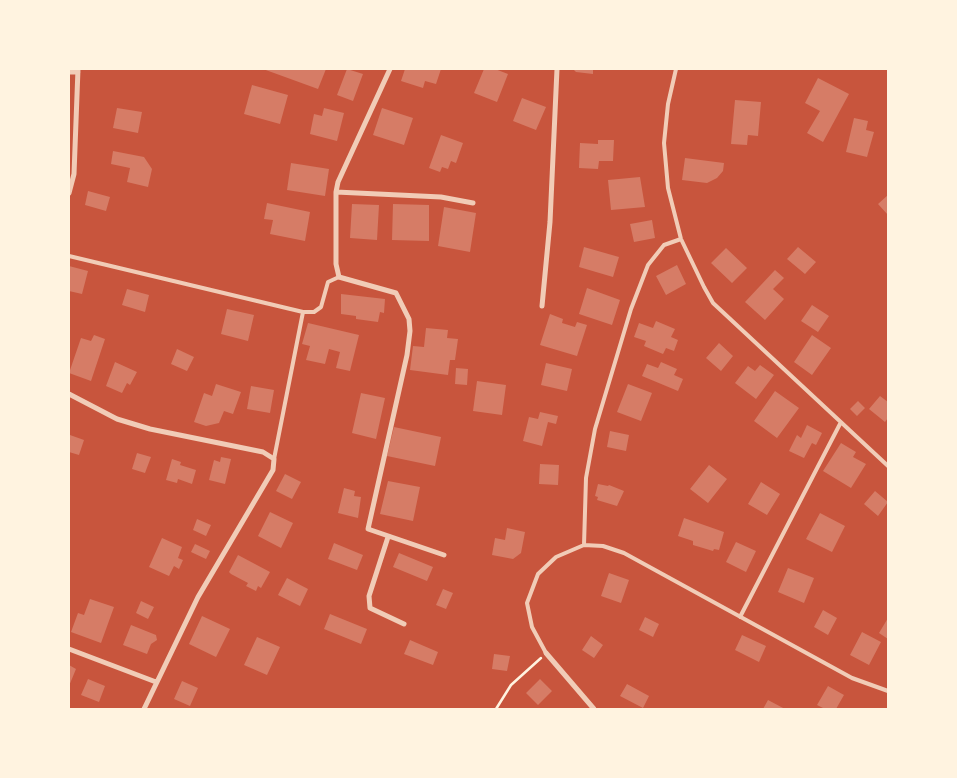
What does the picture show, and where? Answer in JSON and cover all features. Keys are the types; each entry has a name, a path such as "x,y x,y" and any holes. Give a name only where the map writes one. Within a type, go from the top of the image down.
{"street":[{"path":"390,69 338,182 336,192 336,264 339,277 396,293 409,319 410,331 407,355 368,529 444,555"},
{"path":"542,306 550,222 557,69"},
{"path":"69,72 78,70 74,174 69,193"},
{"path":"336,192 441,197 473,203"},
{"path":"69,394 117,419 150,429 263,452 274,459 272,470 198,597 144,709"},
{"path":"388,537 368,596 370,608 404,624"},
{"path":"69,649 156,682"},
{"path":"546,653 594,709"}],"lane":[{"path":"676,69 668,104 664,144 668,188 681,239 713,303 888,466"},
{"path":"584,545 586,478 594,439 631,309 648,265 664,245 681,239"},
{"path":"69,256 303,312 314,312 321,307 328,282 339,277"},
{"path":"274,459 303,312"},
{"path":"740,618 841,422"},
{"path":"546,653 532,627 527,603 538,574 556,556 584,545 603,546 624,553 852,678 888,691"}],"path":[{"path":"496,709 511,685 546,653"}],"building":[{"path":"263,69 326,69 318,89"},
{"path":"347,69 363,74 353,101 337,95"},
{"path":"405,69 441,69 436,84 425,81 423,88 401,81"},
{"path":"484,69 495,69 508,74 497,102 474,93"},
{"path":"573,69 593,69 593,74 576,72"},
{"path":"818,78 849,94 823,142 807,133 820,111 805,103"},
{"path":"252,85 288,95 280,124 244,114"},
{"path":"522,98 546,107 536,130 513,121"},
{"path":"735,100 761,102 758,136 748,135 747,145 731,144"},
{"path":"117,108 142,112 138,133 113,128"},
{"path":"324,108 344,113 337,141 310,134 314,114 322,116"},
{"path":"382,108 413,118 404,145 373,135"},
{"path":"854,118 868,121 866,130 874,132 867,157 846,152"},
{"path":"441,135 463,143 456,163 451,161 448,169 442,167 440,172 429,168"},
{"path":"598,140 614,140 613,161 599,161 598,169 579,168 580,143 598,144"},
{"path":"113,151 144,157 152,169 148,187 127,182 130,168 111,164"},
{"path":"685,158 724,163 723,171 717,178 707,183 682,180"},
{"path":"291,163 329,169 325,196 287,190"},
{"path":"640,177 645,207 611,210 608,180"},
{"path":"88,191 110,197 106,211 85,205"},
{"path":"888,195 888,215 878,204"},
{"path":"267,203 310,212 305,241 270,234 273,220 264,219"},
{"path":"352,204 379,205 377,240 350,238"},
{"path":"393,204 429,205 429,241 392,240"},
{"path":"444,207 476,213 470,252 438,246"},
{"path":"652,220 655,238 634,242 630,224"},
{"path":"584,247 619,257 613,277 579,267"},
{"path":"798,247 816,262 805,274 787,259"},
{"path":"726,248 747,268 732,283 711,263"},
{"path":"677,265 686,284 666,295 656,276"},
{"path":"69,266 88,271 82,294 69,291"},
{"path":"775,270 784,278 773,289 784,299 765,320 745,302"},
{"path":"587,288 620,300 612,325 579,314"},
{"path":"127,289 149,295 145,312 122,305"},
{"path":"341,294 385,299 384,313 380,312 378,322 356,319 356,316 341,314"},
{"path":"812,305 829,316 818,332 801,321"},
{"path":"227,309 254,315 248,341 221,334"},
{"path":"550,314 563,319 562,323 575,327 577,322 587,325 577,356 540,345"},
{"path":"656,321 675,329 671,337 678,340 674,351 666,348 663,354 644,346 646,341 634,337 639,323 653,328"},
{"path":"308,323 359,335 350,371 336,368 340,352 329,349 325,364 306,360 310,346 302,344"},
{"path":"426,328 448,330 447,338 458,339 455,360 450,360 448,375 410,370 413,346 424,347"},
{"path":"94,335 105,339 91,381 69,373 81,338 91,341"},
{"path":"812,335 831,348 812,375 794,362"},
{"path":"719,343 733,356 721,371 706,358"},
{"path":"177,349 194,357 187,371 171,364"},
{"path":"115,362 137,372 130,385 127,383 122,393 106,386"},
{"path":"661,362 677,369 674,375 683,379 678,391 642,376 647,364 658,368"},
{"path":"546,363 572,369 567,391 541,385"},
{"path":"760,365 774,375 756,399 735,383 748,366 755,371"},
{"path":"456,368 468,369 467,385 455,384"},
{"path":"477,381 506,385 502,415 473,411"},
{"path":"216,384 241,392 233,414 224,411 219,423 206,426 194,422 204,393 212,396"},
{"path":"628,384 652,393 641,421 617,412"},
{"path":"251,386 274,390 270,413 247,409"},
{"path":"775,391 799,408 777,438 754,421"},
{"path":"361,393 385,398 376,439 352,433"},
{"path":"880,396 888,402 888,418 885,422 869,409"},
{"path":"858,401 865,408 857,416 850,409"},
{"path":"540,412 558,416 556,424 548,422 542,446 523,441 529,417 538,419"},
{"path":"807,425 822,433 816,445 812,443 804,458 789,451 797,435 801,438"},
{"path":"394,427 441,437 435,466 387,456"},
{"path":"610,431 629,435 626,451 607,447"},
{"path":"70,435 84,440 79,455 69,452"},
{"path":"841,443 856,452 853,457 866,464 851,488 823,471"},
{"path":"137,453 151,457 145,473 132,469"},
{"path":"221,457 231,459 225,484 209,480 214,460 220,462"},
{"path":"172,459 181,462 180,465 196,470 192,484 178,479 177,483 166,480"},
{"path":"540,464 559,465 558,485 539,484"},
{"path":"709,465 727,479 708,503 690,489"},
{"path":"285,474 301,482 292,499 276,491"},
{"path":"388,481 420,487 413,521 380,514"},
{"path":"761,482 780,494 767,515 748,504"},
{"path":"598,484 609,485 624,491 617,506 597,500 598,497 595,496"},
{"path":"344,488 355,491 354,496 361,497 358,518 338,513"},
{"path":"875,491 888,502 878,516 864,504"},
{"path":"270,512 293,523 281,548 258,536"},
{"path":"820,513 845,526 832,552 806,539"},
{"path":"684,518 724,532 719,550 714,549 713,551 693,545 693,541 678,536"},
{"path":"197,519 211,525 206,536 193,530"},
{"path":"507,528 525,532 521,553 513,559 492,555 495,538 505,540"},
{"path":"162,538 182,547 178,558 183,560 179,569 174,566 169,576 149,567"},
{"path":"736,542 756,551 746,572 726,562"},
{"path":"334,543 363,555 357,570 328,559"},
{"path":"195,544 210,551 206,559 191,552"},
{"path":"399,553 433,567 427,581 393,567"},
{"path":"238,555 270,572 261,588 258,586 256,591 246,586 248,583 229,572"},
{"path":"788,568 814,578 804,603 778,592"},
{"path":"609,573 629,580 621,603 601,596"},
{"path":"287,578 308,589 300,606 278,595"},
{"path":"443,589 453,593 446,609 436,605"},
{"path":"90,599 114,607 101,643 71,632 78,613 84,615"},
{"path":"141,601 154,607 148,619 136,613"},
{"path":"823,610 837,618 828,635 814,627"},
{"path":"330,614 367,629 361,644 324,629"},
{"path":"202,616 230,629 216,657 189,644"},
{"path":"645,617 659,624 653,637 639,630"},
{"path":"888,618 888,639 879,633"},
{"path":"131,625 156,635 157,640 151,644 147,654 123,645"},
{"path":"862,632 881,642 869,665 850,655"},
{"path":"742,635 766,646 759,662 735,650"},
{"path":"591,636 603,645 594,658 582,650"},
{"path":"257,637 280,647 267,675 244,665"},
{"path":"410,640 438,652 433,665 404,654"},
{"path":"494,654 510,656 507,671 492,669"},
{"path":"69,665 76,669 69,686"},
{"path":"88,679 105,686 99,702 81,695"},
{"path":"540,679 552,691 538,705 526,693"},
{"path":"182,681 198,688 190,706 174,699"},
{"path":"627,684 649,696 643,708 620,696"},
{"path":"828,686 844,695 836,709 825,709 817,705"},
{"path":"768,700 785,709 763,709"}]}
